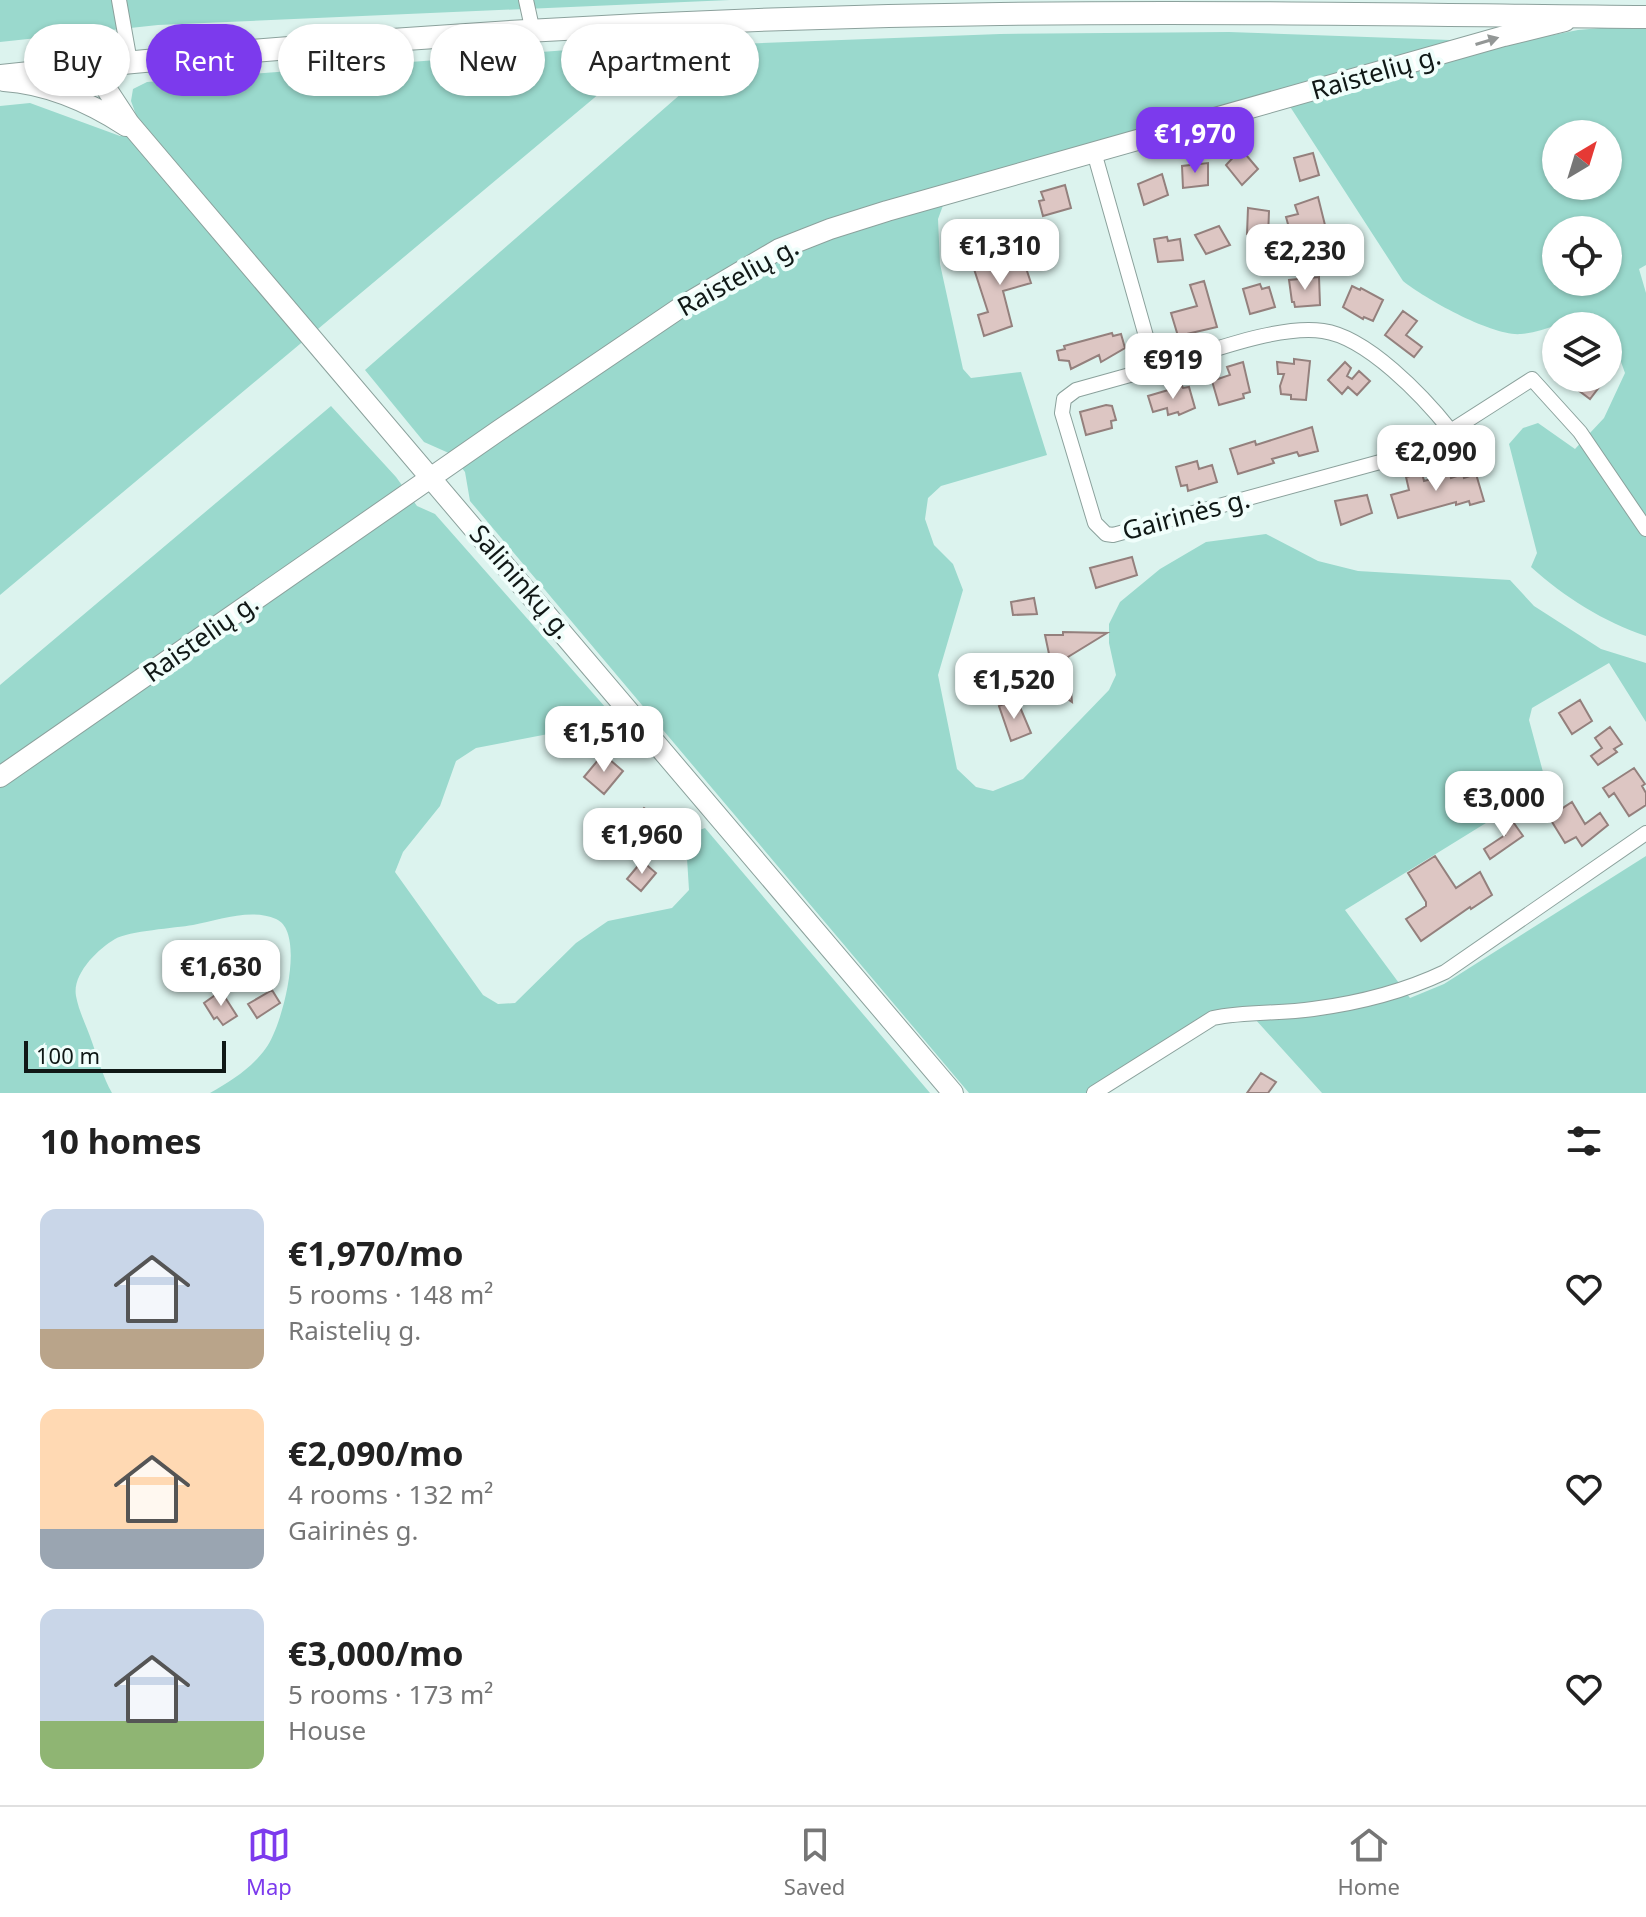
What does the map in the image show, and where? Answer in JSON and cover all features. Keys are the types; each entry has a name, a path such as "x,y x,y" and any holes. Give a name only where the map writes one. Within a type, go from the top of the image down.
{"main road":[{"path":"545,31 768,20 999,14 1350,13 1646,17"},
{"name":"Raistelių g.","path":"0,777 684,305 779,249 887,211 1504,36 1589,16"},
{"path":"130,62 333,43 430,38"},
{"path":"0,78 24,75"},
{"path":"0,78 26,82 68,95 114,118 142,138"},
{"name":"Salininkų g.","path":"110,96 142,138 953,1093"}],"street":[{"path":"119,0 123,24"},
{"path":"526,0 531,24"},
{"path":"1094,152 1155,368"},
{"name":"Gairinės g.","path":"1451,431 1363,345 1322,331 1271,335 1076,390 1064,399 1062,413 1095,523 1106,534 1113,535 1391,459 1432,443 1451,431 1532,379 1580,432 1646,529"},
{"path":"1094,1093 1213,1018 1311,1009 1370,999 1445,972 1646,833"}],"green space":[{"path":"0,0 730,0 146,24 130,28 130,24 24,24 24,39 0,42"},
{"path":"1646,24 1646,265 1639,269 1646,293 1646,636 1585,608 1531,567 1537,553 1509,444 1523,428 1538,423 1575,449 1604,418 1616,392 1622,392 1625,373 1622,365 1622,312 1542,312 1542,330 1509,333 1460,315 1413,289 1403,281 1289,105 945,200 938,219 940,264 963,369 971,378 1021,372 1047,455 941,486 928,498 925,519 934,545 953,564 963,590 938,675 957,769 976,787 993,791 1023,779 1109,690 1116,675 1109,643 1109,624 1120,602 1160,569 1206,542 1266,534 1318,561 1358,571 1510,580 1534,606 1601,649 1646,663 1646,722 1609,663 1532,708 1529,720 1543,772 1533,794 1345,910 1410,998 1444,984 1646,856 1646,1093 1322,1093 1245,1008 1238,1008 1197,1020 1087,1093 969,1093 470,501 465,472 451,454 424,442 365,370 679,96 759,96 759,43 1000,34 1229,32 1450,40 1487,48 1578,30"},
{"path":"561,51 561,96 596,96 0,595 0,106 30,103 120,136 133,132 139,123 131,101 133,89 146,82 146,96 262,96 262,73 278,72 278,96 414,96 414,62 430,60 430,96 545,96 545,52"},
{"path":"331,406 396,477 417,506 435,514 628,733 630,742 614,742 595,725 476,748 456,761 440,806 403,852 395,872 483,995 498,1004 515,1003 576,943 608,921 672,908 689,890 686,842 694,832 705,828 930,1093 210,1093 254,1062 266,1048 279,1021 289,980 290,942 285,927 276,919 256,915 234,916 122,936 108,943 88,963 78,979 76,996 112,1093 0,1093 0,685"}],"building":[{"path":"1241,149 1258,169 1242,185 1226,165"},
{"path":"1313,153 1319,175 1300,181 1294,158"},
{"path":"1208,163 1208,185 1183,188 1182,166"},
{"path":"1162,174 1168,195 1144,205 1138,184"},
{"path":"1065,185 1071,208 1043,216 1039,201 1044,200 1041,192"},
{"path":"1318,197 1325,225 1291,235 1286,217 1298,214 1295,205"},
{"path":"1248,208 1269,211 1268,237 1247,234"},
{"path":"1219,226 1230,245 1206,254 1195,235"},
{"path":"1167,237 1168,241 1180,239 1183,260 1158,262 1154,239"},
{"path":"1018,244 1031,283 1003,291 1012,326 984,336 978,315 988,312 974,269 995,264 992,251"},
{"path":"1319,277 1320,305 1295,307 1289,280"},
{"path":"1204,281 1217,327 1178,336 1171,313 1197,306 1190,285"},
{"path":"1260,284 1262,289 1269,287 1275,307 1250,314 1243,289"},
{"path":"1352,286 1383,300 1373,321 1363,319 1343,307"},
{"path":"1403,311 1417,321 1406,335 1422,347 1414,357 1385,335"},
{"path":"1112,333 1113,336 1121,334 1125,348 1101,362 1099,355 1071,369 1069,361 1059,360 1057,351 1065,349 1064,346"},
{"path":"1294,359 1310,361 1306,400 1291,399 1291,395 1281,394 1284,374 1278,374 1277,362 1294,364"},
{"path":"1243,362 1250,392 1243,394 1244,398 1219,405 1212,381 1230,375 1227,367"},
{"path":"1345,362 1351,368 1347,376 1352,379 1359,371 1370,381 1357,395 1348,387 1342,394 1328,380"},
{"path":"1182,386 1189,387 1195,408 1179,415 1178,412 1168,415 1167,408 1153,412 1148,396"},
{"path":"1581,392 1595,392 1590,399"},
{"path":"1112,406 1116,420 1111,421 1112,428 1086,435 1080,412"},
{"path":"1312,427 1318,451 1299,456 1297,452 1272,459 1274,463 1238,474 1230,449 1255,441 1256,445"},
{"path":"1197,461 1199,469 1212,465 1217,482 1188,491 1187,485 1181,486 1176,467"},
{"path":"1422,473 1424,481 1450,474 1451,478 1463,474 1464,478 1476,474 1484,501 1470,505 1469,501 1456,505 1456,502 1398,518 1391,495 1409,490 1406,477"},
{"path":"1367,495 1372,513 1341,525 1335,501"},
{"path":"1132,557 1137,575 1096,588 1090,568"},
{"path":"1034,598 1037,614 1013,615 1011,602"},
{"path":"1063,632 1107,633 1068,657 1072,702 1057,692 1045,635 1063,635"},
{"path":"1013,700 1017,709 1020,707 1031,733 1011,741 999,706"},
{"path":"1580,700 1592,721 1572,734 1559,713"},
{"path":"1610,727 1622,744 1614,749 1617,752 1598,765 1591,756 1602,748 1595,738"},
{"path":"603,754 623,771 604,794 584,777"},
{"path":"1634,768 1645,784 1642,786 1646,793 1646,805 1629,816 1614,793 1609,797 1603,788"},
{"path":"1572,802 1585,824 1600,813 1608,825 1582,846 1576,837 1565,843 1549,817"},
{"path":"644,808 659,818 655,824 664,830 657,839 649,833 641,844 627,834 630,828 626,826 635,813 638,815"},
{"path":"1511,819 1523,836 1490,859 1484,849 1505,835 1500,827"},
{"path":"1435,856 1456,888 1480,872 1492,895 1421,941 1406,919 1426,906 1426,902 1408,873"},
{"path":"642,861 656,873 641,891 627,879"},
{"path":"272,990 280,1003 257,1018 248,1004"},
{"path":"221,991 237,1016 223,1025 217,1017 214,1019 204,1003"},
{"path":"1261,1073 1276,1082 1268,1093 1247,1093"}]}
